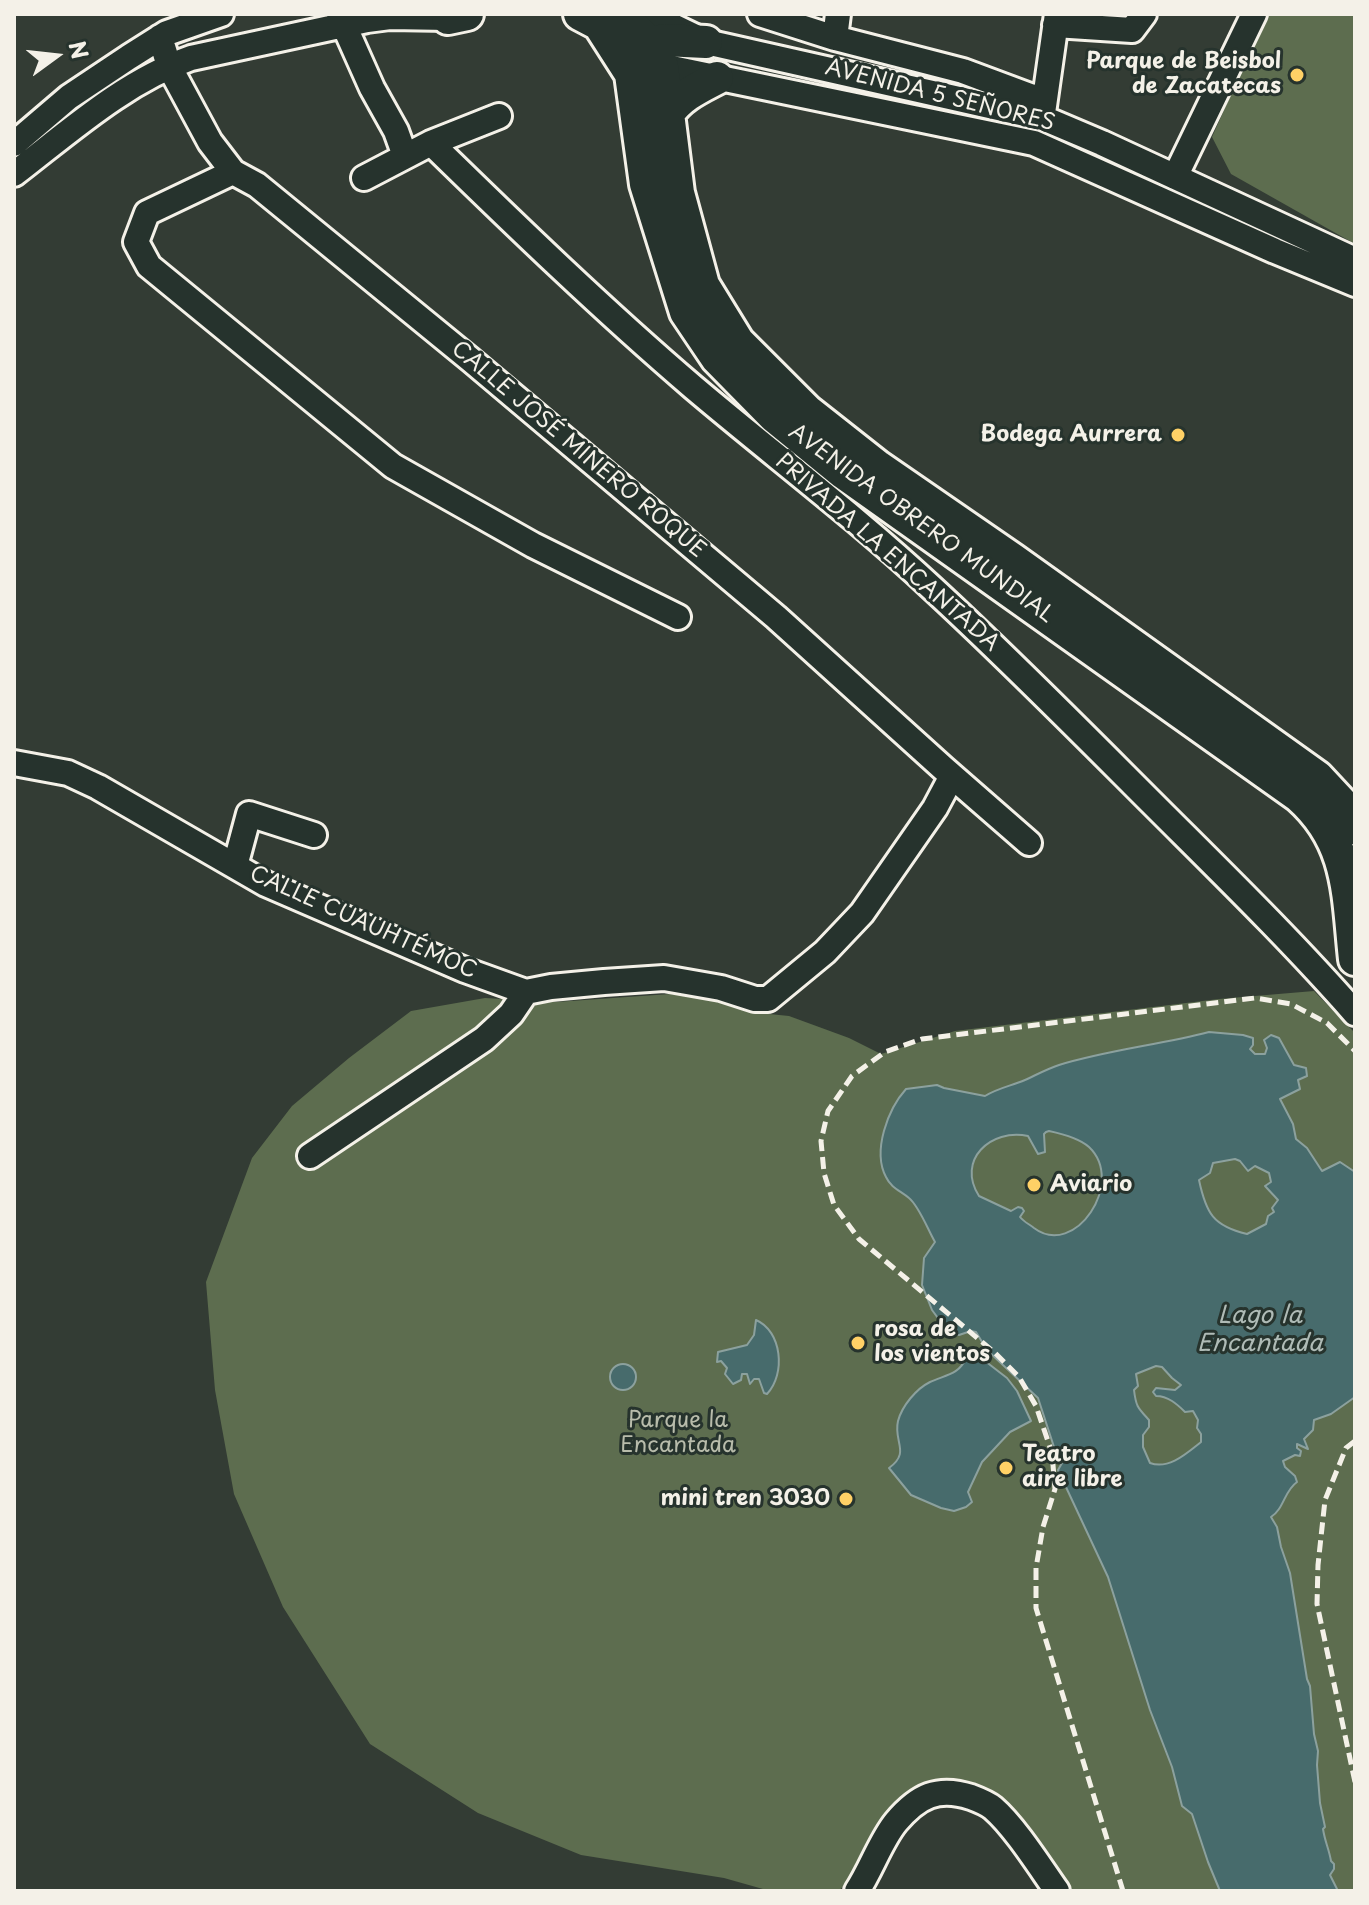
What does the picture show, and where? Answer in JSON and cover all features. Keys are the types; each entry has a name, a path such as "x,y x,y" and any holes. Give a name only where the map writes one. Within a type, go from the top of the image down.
{"main road":[{"path":"600,17 646,50 664,40 706,42"},
{"name":"AVENIDA OBRERO MUNDIAL","path":"646,50 668,114 678,193 703,285 738,342 807,411 878,467 1317,777 1345,792 1344,806 1355,828"},
{"name":"AVENIDA OBRERO MUNDIAL","path":"646,50 646,184 686,312 717,358 774,416 844,473 1131,675 1316,811 1336,843 1343,862 1355,959"},
{"path":"668,114 685,95 717,78"}],"street":[{"path":"14,144 69,97 160,37 221,14"},
{"path":"760,14 835,38 963,71 1030,96 1044,108"},
{"path":"835,38 838,14"},
{"path":"1034,143 1044,108 1056,20 1132,30 1144,14"},
{"path":"1175,177 1254,14"},
{"path":"14,174 124,90 191,58 353,18 456,15"},
{"path":"353,18 372,88 396,131 405,156"},
{"name":"CALLE JOSÉ MINERO ROQUE","path":"160,37 169,66 210,142 233,172 257,185 471,360 776,617 1029,843"},
{"name":"AVENIDA 5 SEÑORES","path":"706,42 1044,108 1102,143 1355,260"},
{"name":"AVENIDA 5 SEÑORES","path":"646,50 717,78 1034,143 1355,284"},
{"path":"364,178 431,143 499,116"},
{"name":"PRIVADA LA ENCANTADA","path":"431,143 611,314 693,387 931,587 1082,733 1327,980 1355,1013"},
{"path":"233,172 147,213 136,242 149,266 393,466 533,545 678,617"},
{"path":"1275,251 1289,228"},
{"name":"CALLE CUAUHTÉMOC","path":"14,763 68,773 98,787 266,884 465,970 526,992"},
{"path":"310,1156 484,1039 511,1014 526,992 551,987 664,978 721,988 755,999 768,999 825,952 862,913 935,808 952,776"},
{"path":"235,866 249,814 314,835"},
{"path":"1327,980 1345,985 1351,981 1355,970"},
{"path":"860,1888 894,1824 919,1801 934,1793 949,1792 977,1799 993,1808 1057,1891"}],"green space":[{"name":"Parque de Beisbol de Zacatecas","path":"1267,14 1355,14 1355,244 1231,174 1212,137"},
{"name":"Parque la Encantada","path":"1314,991 1355,1033 1355,1891 1068,1891 947,1781 924,1784 903,1796 882,1821 857,1870 839,1891 770,1891 724,1878 581,1855 478,1813 370,1744 283,1607 234,1494 215,1390 206,1282 252,1158 292,1106 349,1058 411,1011 485,998 556,1002 670,994 733,1001 759,1013 789,1016 849,1038 881,1054 955,1031 1219,999"}],"water":[{"name":"Lago la Encantada","path":"1209,1032 1243,1035 1253,1038 1250,1049 1255,1054 1265,1054 1267,1048 1264,1040 1271,1035 1279,1038 1294,1065 1306,1068 1307,1076 1298,1080 1300,1089 1280,1099 1293,1124 1296,1139 1307,1148 1322,1171 1340,1162 1355,1172 1355,1397 1331,1414 1314,1420 1313,1430 1304,1439 1308,1449 1297,1444 1300,1456 1283,1461 1297,1482 1271,1517 1277,1527 1290,1573 1310,1686 1323,1829 1334,1864 1330,1875 1338,1891 1220,1891 1192,1814 1182,1806 1172,1767 1150,1710 1108,1577 1058,1470 1062,1463 1038,1398 987,1350 976,1332 949,1333 932,1310 922,1285 924,1258 935,1242 916,1207 891,1184 882,1167 884,1131 893,1108 906,1089 937,1085 985,1096 1059,1065","holes":["1049,1131 1076,1139 1089,1147 1099,1162 1102,1179 1099,1196 1091,1212 1079,1225 1065,1233 1050,1235 1022,1219 1022,1208 1011,1211 979,1196 973,1183 972,1170 981,1150 1002,1137 1028,1136 1038,1154 1045,1152 1044,1134","1235,1159 1248,1171 1255,1166 1269,1173 1271,1182 1265,1186 1278,1200 1266,1224 1247,1234 1226,1227 1213,1216 1199,1180 1210,1173 1213,1163","1156,1366 1162,1367 1181,1385 1175,1390 1156,1388 1153,1392 1172,1401 1185,1412 1193,1411 1198,1420 1201,1442 1171,1462 1150,1463 1143,1447 1143,1435 1149,1427 1149,1420 1136,1400 1136,1374"]},
{"path":"756,1320 771,1333 778,1354 777,1376 767,1394 759,1379 754,1379 750,1384 747,1374 742,1374 741,1380 733,1384 725,1374 727,1368 721,1361 717,1362 718,1352 747,1345 754,1335"},
{"path":"966,1358 985,1361 1007,1378 1031,1421 1010,1432 982,1462 968,1492 972,1502 954,1511 911,1495 889,1468 899,1457 897,1428 906,1404 925,1385 955,1371"},
{"path":"623,1364 632,1368 636,1377 632,1386 623,1390 614,1386 610,1377 614,1368"}],"railway":[{"path":"1123,1891 1036,1608 1036,1568 1043,1527 1055,1489 1052,1453 1036,1406 1019,1377 994,1352 859,1239 834,1205 824,1173 821,1141 828,1111 852,1076 885,1052 922,1039 1255,998 1291,1004 1327,1023 1355,1051"},
{"path":"1355,1441 1346,1448 1325,1500 1317,1604 1355,1782"}],"place":[{"name":"Parque de Beisbol de Zacatecas","path":"1297,75"},
{"name":"Bodega Aurrera","path":"1178,435"},
{"name":"Aviario","path":"1034,1185"},
{"name":"rosa de los vientos","path":"858,1343"},
{"name":"Teatro aire libre","path":"1006,1468"},
{"name":"mini tren 3030","path":"846,1499"}]}
